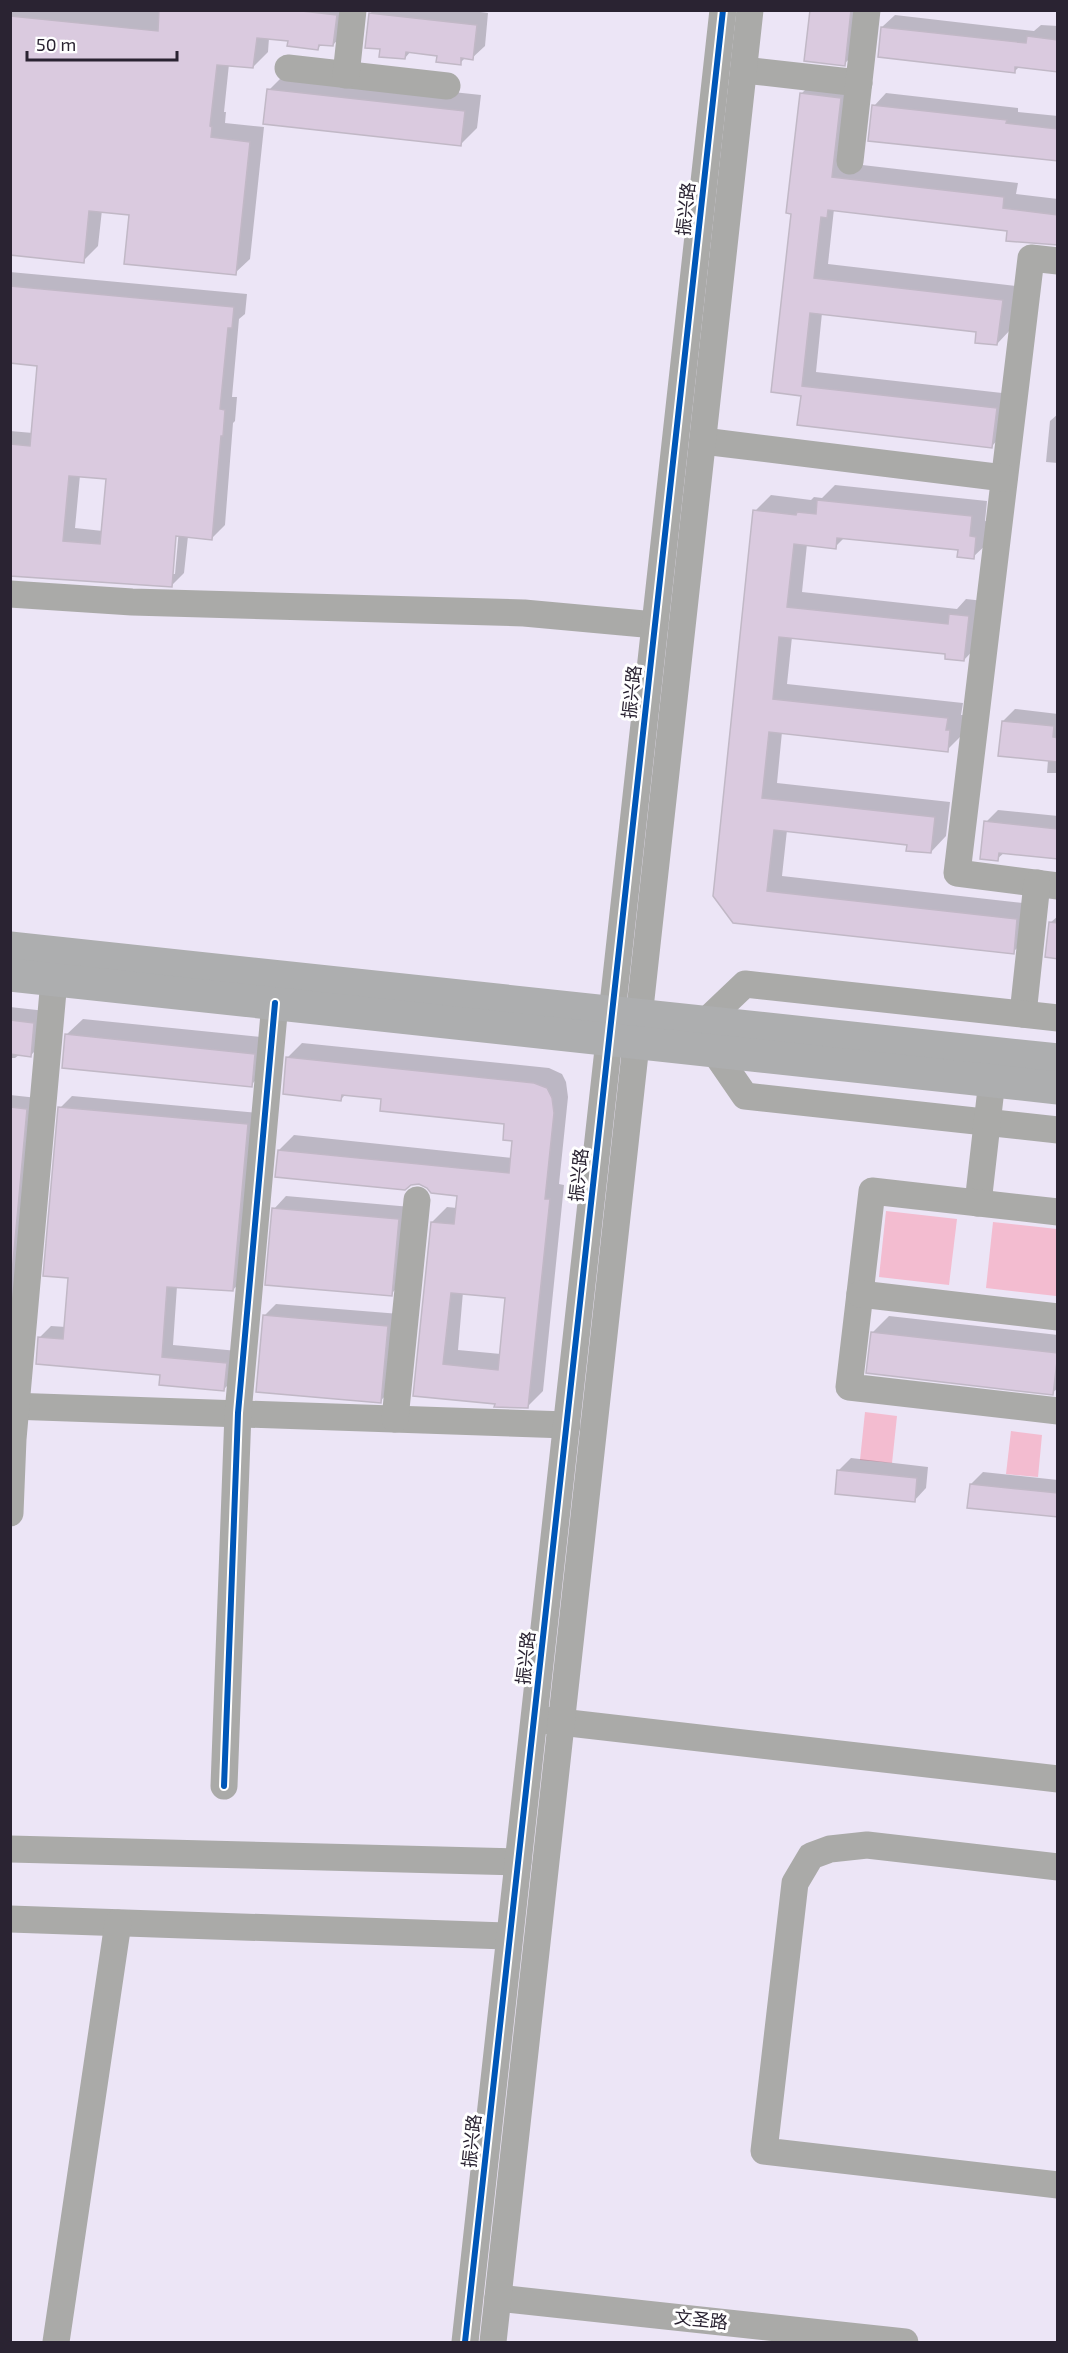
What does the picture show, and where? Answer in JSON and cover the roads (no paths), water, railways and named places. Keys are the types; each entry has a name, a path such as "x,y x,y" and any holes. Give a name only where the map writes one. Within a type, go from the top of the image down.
{"main road":[{"path":"10,948 709,1037 1058,1088"},
{"path":"10,975 275,1004 624,1027"},
{"path":"709,1037 1058,1060"}],"street":[{"path":"346,75 353,10"},
{"name":"振兴路","path":"493,2343 561,1722 624,1027 655,625 723,10"},
{"name":"振兴路","path":"465,2343 567,1425 624,1027 703,441 750,10"},
{"path":"850,162 867,10"},
{"path":"288,69 447,86"},
{"path":"744,70 859,83"},
{"path":"1023,1014 1047,884 957,873 1031,258 1058,261"},
{"path":"703,441 1004,478"},
{"path":"10,594 132,602 524,614 655,625"},
{"path":"10,1513 13,1406 54,980"},
{"path":"1058,1018 745,984 709,1037 745,1095 1058,1130"},
{"path":"224,1786 238,1413 275,1004"},
{"path":"978,1203 992,1080"},
{"path":"1058,1212 872,1191 849,1387 1058,1411"},
{"path":"395,1419 417,1200"},
{"path":"860,1294 1058,1317"},
{"path":"13,1406 567,1425"},
{"path":"534,1719 1058,1779"},
{"path":"1058,1867 867,1845 831,1849 811,1856 795,1883 764,2151 1058,2185"},
{"path":"10,1849 518,1862"},
{"path":"10,1919 506,1936"},
{"path":"56,2343 118,1923"},
{"name":"文圣路","path":"498,2298 905,2343"}]}
